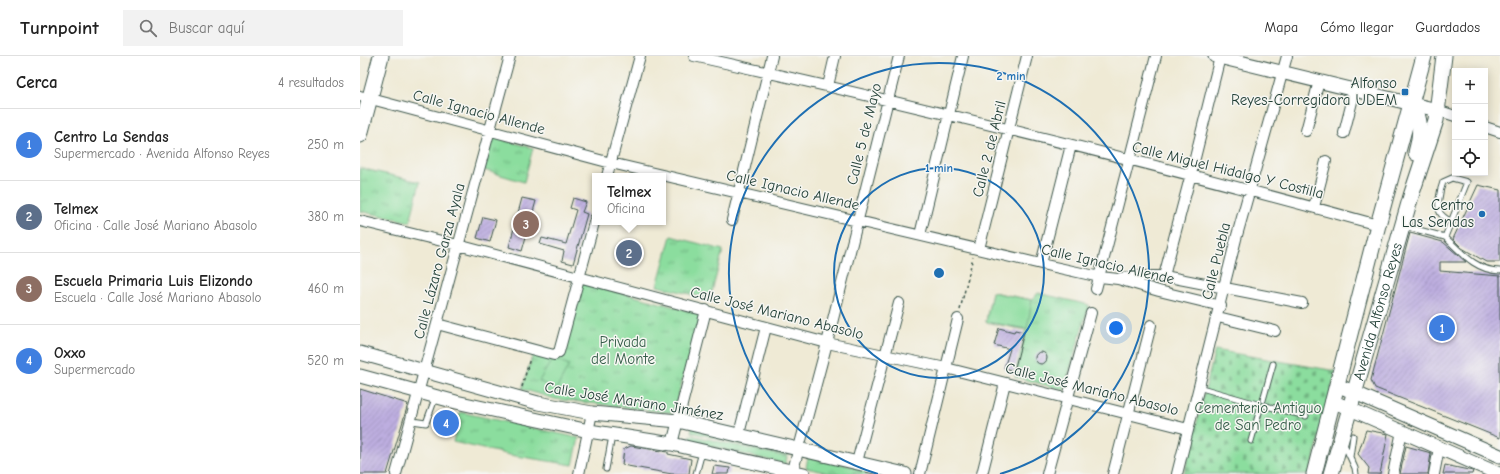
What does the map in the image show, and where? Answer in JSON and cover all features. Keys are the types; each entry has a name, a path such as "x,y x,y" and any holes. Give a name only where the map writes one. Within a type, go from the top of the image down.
{"main road":[{"path":"360,135 363,98 373,56"},
{"path":"363,98 381,56"},
{"name":"Avenida Alfonso Reyes","path":"1314,474 1332,401 1370,263 1378,224 1424,56"},
{"name":"Avenida Alfonso Reyes","path":"1331,474 1347,437 1350,408 1402,226 1436,120 1444,56"},
{"path":"1418,78 1425,86 1440,85"},
{"path":"1411,196 1410,182 1420,137 1419,119 1412,103"},
{"path":"1404,130 1413,131 1420,137"},
{"path":"1370,263 1390,268"}],"street":[{"name":"Calle Lázaro Garza Ayala","path":"400,473 419,392 510,56"},
{"path":"609,173 640,56"},
{"name":"Calle Miguel Hidalgo Y Costilla","path":"694,56 706,57 889,100 1010,131 1192,174 1249,191 1378,224"},
{"path":"732,220 772,56"},
{"path":"828,86 835,56"},
{"name":"Calle 5 de Mayo","path":"796,473 799,449 899,56"},
{"path":"920,235 963,56"},
{"name":"Calle 2 de Abril","path":"977,249 1010,131 1027,56"},
{"path":"1096,289 1156,56"},
{"name":"Calle Puebla","path":"1177,474 1198,387 1221,306 1249,191 1287,56"},
{"path":"1164,276 1192,174 1217,57 1282,74 1412,103 1452,115"},
{"path":"1306,131 1319,82"},
{"path":"1344,133 1355,90"},
{"name":"Calle Ignacio Allende","path":"363,98 653,173"},
{"path":"1488,128 1500,132"},
{"path":"1041,264 1071,145"},
{"path":"1314,207 1326,160"},
{"name":"Calle Ignacio Allende","path":"666,176 1041,264 1100,277 1118,279 1159,291 1221,306"},
{"name":"Calle José Mariano Abasolo","path":"360,221 578,276 827,343 946,368 1188,429"},
{"path":"437,324 554,355 558,352 560,347 578,276 593,225"},
{"path":"1118,279 1136,276 1164,276 1302,303"},
{"path":"857,462 899,303"},
{"path":"672,444 706,310"},
{"path":"1047,474 1091,313"},
{"path":"1218,317 1275,331"},
{"path":"920,474 958,319"},
{"path":"1113,474 1151,325"},
{"path":"739,434 766,327"},
{"name":"Calle José Mariano Jiménez","path":"360,353 425,370 538,403 592,413 678,421 739,434 904,474"},
{"path":"360,376 419,392 589,431 672,444 796,473"},
{"path":"982,474 1006,383"},
{"path":"1337,386 1355,392 1500,456"},
{"path":"1332,401 1499,474"},
{"path":"579,474 592,413"},
{"path":"1393,474 1402,431"},
{"path":"1434,474 1440,448"}],"lane":[{"path":"1445,237 1452,222 1467,182 1452,178 1443,182 1440,189 1440,210 1442,215 1452,222"},
{"path":"1402,226 1445,237 1474,264 1491,271 1500,271"},
{"path":"1266,406 1263,400 1273,364"},
{"path":"1198,387 1257,404 1260,409 1251,440"},
{"path":"412,421 426,423 436,396"},
{"path":"1257,404 1260,400 1263,400"},
{"path":"1260,409 1266,406 1306,416"},
{"path":"606,469 612,435"},
{"path":"1347,437 1350,458"},
{"path":"1347,437 1350,458 1356,474"},
{"path":"696,474 702,452"}],"path":[{"path":"958,319 977,249"},
{"path":"522,389 533,349"}],"green space":[{"path":"493,137 533,148 524,182 484,170"},
{"path":"360,168 420,182 410,222 360,211"},
{"path":"671,236 723,250 710,299 657,286"},
{"name":"Privada del Monte","path":"582,282 697,313 700,320 673,413 555,399 522,389 534,351 561,357 563,355"},
{"path":"992,292 1032,300 1038,293 1089,305 1064,390 1015,377 1026,330 986,322"},
{"path":"992,292 1032,300 1027,329 986,322"},
{"name":"Cementerio Antiguo de San Pedro","path":"1215,350 1336,371 1310,474 1184,474"},
{"path":"553,358 569,365 556,390 539,381"},
{"path":"460,412 579,438 573,465 510,455 453,442"},
{"path":"692,427 790,449 788,456 691,432"},
{"path":"690,435 787,457 785,464 689,441"},
{"path":"808,456 883,474 833,474 806,468"}],"building":[{"name":"Centro Las Sendas","path":"1478,185 1500,190 1500,262 1486,262 1462,248 1453,239"},
{"path":"522,198 536,201 522,251 509,247"},
{"path":"573,198 586,202 582,212 587,214 573,264 562,261 564,251 540,244 542,238 566,244 576,210 570,208"},
{"path":"483,217 496,220 490,242 477,238"},
{"path":"1410,233 1443,242 1466,262 1440,262 1440,271 1500,276 1500,438 1375,388 1371,380"},
{"path":"999,328 1014,332 1015,330 1024,332 1014,371 1004,368 1010,349 994,345"},
{"path":"1039,352 1043,352 1047,358 1043,364 1039,364 1035,360 1035,356"},
{"path":"360,389 408,404 387,474 360,474"},
{"path":"1366,430 1388,434 1380,474 1368,474 1369,468 1358,454"},
{"path":"631,446 668,452 668,454 691,459 689,474 672,474 622,465 624,449"},
{"path":"1406,446 1431,453 1428,474 1400,474"},
{"path":"1445,465 1473,471 1472,474 1443,474"},
{"path":"714,466 730,468 729,474 712,474"}],"place":[{"name":"Alfonso Reyes-Corregidora UDEM","path":"1405,92"},
{"name":"Centro Las Sendas","path":"1482,214"},
{"name":"Escuela Primaria Luis Elizondo","path":"526,224"},
{"name":"Telmex","path":"629,253"},
{"name":"Centro La Sendas","path":"1442,328"},
{"name":"Oxxo","path":"446,423"}]}
